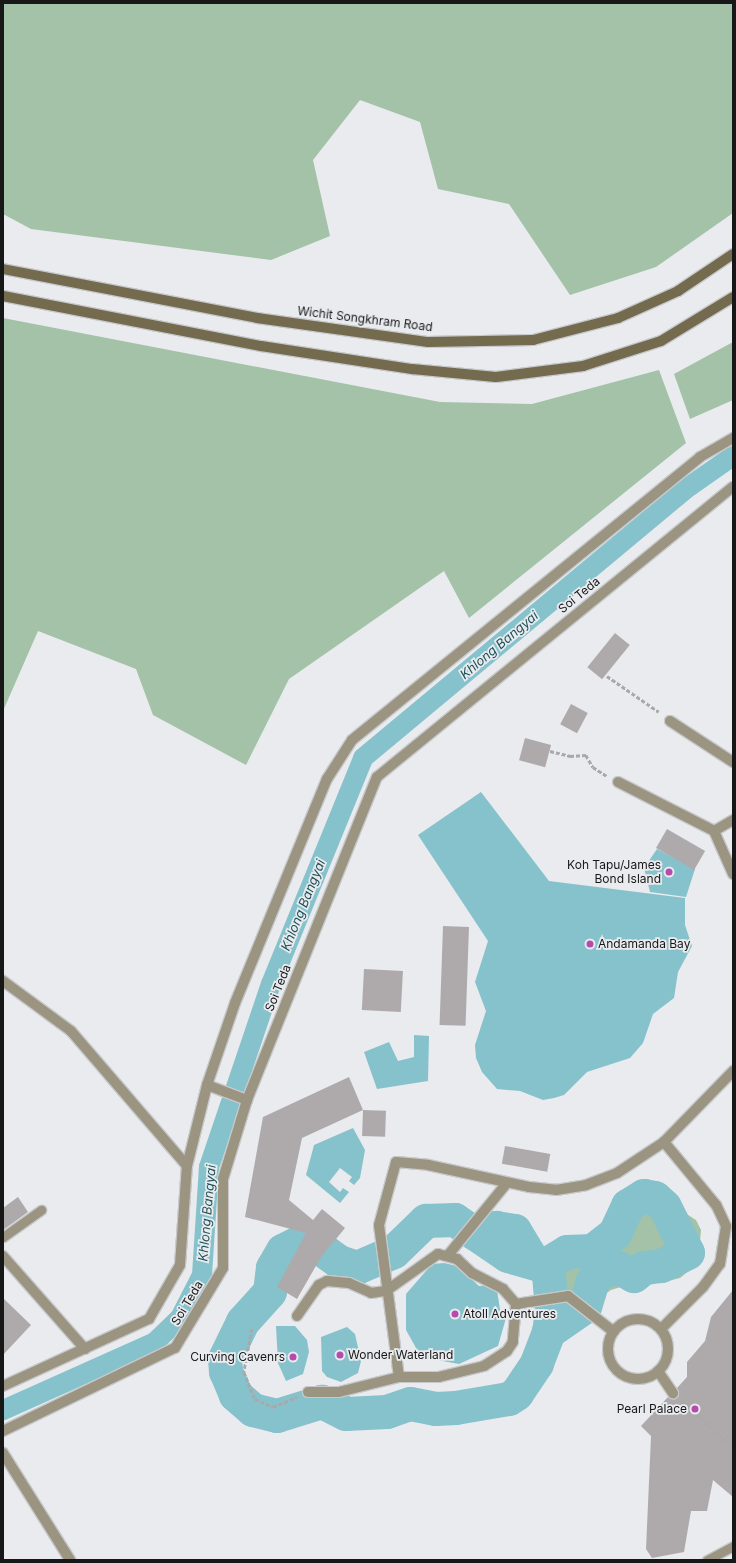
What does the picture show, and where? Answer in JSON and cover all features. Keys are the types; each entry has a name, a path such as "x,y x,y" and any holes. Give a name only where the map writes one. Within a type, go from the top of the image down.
{"main road":[{"name":"Wichit Songkhram Road","path":"3,269 257,318 428,342 533,340 618,318 678,291 733,254"},
{"path":"3,296 261,346 412,369 496,377 583,366 661,341 733,297"}],"street":[{"path":"3,1386 149,1319 180,1265 187,1166 207,1085 235,1003 327,779 352,740 700,458 733,438"},
{"name":"Soi Teda","path":"3,1430 175,1348 223,1268 223,1179 247,1100 377,777 733,487"},
{"path":"670,721 733,762"},
{"path":"618,782 714,831 733,874"},
{"path":"714,831 733,820"},
{"path":"3,981 70,1031 187,1166"},
{"path":"399,1377 386,1291 379,1225 396,1162 428,1164 506,1184 556,1190 586,1185 617,1173 664,1142 733,1071"},
{"path":"207,1085 247,1100"},
{"path":"661,1329 704,1287 720,1264 726,1226 716,1206 664,1142"},
{"path":"296,1316 319,1285 327,1281 349,1283 371,1293 386,1291 433,1257 449,1254 506,1184"},
{"path":"449,1254 472,1273 503,1289 520,1303 568,1296 611,1330"},
{"path":"3,1256 85,1349"},
{"path":"308,1392 339,1392 399,1377 439,1377 468,1372 498,1358 513,1342 520,1303"},
{"path":"632,1319 651,1321 661,1329 668,1344 668,1353 658,1371 641,1378 622,1374 610,1358 608,1348 611,1330 632,1319"},
{"path":"658,1371 673,1393"},
{"path":"3,1453 70,1560"}],"lane":[{"path":"3,1237 41,1210"},
{"path":"707,1560 733,1546"}],"path":[{"path":"607,676 670,721"},
{"path":"550,751 570,756 586,755 593,767 618,782"},
{"path":"252,1329 244,1372 255,1398 273,1407 308,1392"},
{"path":"673,1393 733,1447"}],"green space":[{"path":"3,3 733,3 733,213 656,267 570,295 509,204 438,189 420,122 360,100 313,160 330,236 271,260 31,229 3,214"},
{"path":"3,318 440,402 532,404 659,370 686,443 469,618 444,571 289,679 246,765 153,715 136,669 38,631 3,711"},
{"path":"733,342 733,400 690,419 674,374"},
{"path":"648,1183 660,1192 665,1207 685,1213 696,1220 701,1230 700,1242 688,1253 691,1269 680,1278 668,1281 650,1283 634,1276 627,1285 611,1290 549,1332 551,1287 544,1266 567,1252 594,1251 604,1241 610,1213 618,1202 639,1184"}],"water":[{"name":"Andamanda Bay","path":"481,792 549,881 685,898 685,925 692,946 678,972 674,998 653,1014 643,1043 630,1058 587,1072 564,1095 554,1098 543,1100 520,1091 497,1089 482,1072 476,1058 475,1045 486,1011 475,982 488,941 418,835"},
{"name":"Koh Tapu/James Bond Island","path":"657,849 695,869 686,897 650,892 644,868"},
{"path":"414,1035 429,1036 428,1081 377,1089 364,1052 389,1042 398,1061 414,1057"},
{"path":"353,1128 365,1150 360,1178 354,1185 349,1181 352,1177 340,1168 329,1182 340,1192 343,1188 349,1192 340,1203 306,1175 314,1145"},
{"name":"Atoll Adventures","path":"444,1263 457,1266 479,1286 489,1285 497,1290 501,1316 506,1318 498,1346 459,1364 421,1357 406,1330 406,1294 432,1264"},
{"name":"Curving Cavenrs","path":"276,1326 295,1326 307,1340 309,1352 303,1374 286,1381 278,1363"},
{"name":"Wonder Waterland","path":"347,1327 355,1334 361,1361 358,1373 341,1382 327,1377 322,1371 321,1337"}],"building":[{"path":"615,633 630,645 602,679 587,667"},
{"path":"571,704 588,713 577,733 560,724"},
{"path":"525,738 551,745 545,767 519,760"},
{"path":"667,829 705,851 694,870 656,848"},
{"path":"443,926 469,927 466,1026 440,1025"},
{"path":"364,969 403,971 401,1012 362,1010"},
{"path":"349,1077 363,1110 302,1138 289,1200 313,1220 322,1209 345,1228 336,1239 339,1242 335,1240 321,1257 297,1299 277,1287 306,1233 245,1217 263,1117"},
{"path":"363,1110 386,1111 385,1137 362,1136"},
{"path":"505,1146 550,1154 547,1172 502,1164"},
{"path":"18,1197 28,1212 3,1230 3,1208"},
{"name":"Pearl Palace","path":"733,1290 733,1497 713,1480 707,1511 691,1511 684,1552 652,1558 646,1549 651,1436 641,1426 668,1397 679,1396 677,1388 687,1377 687,1362 705,1341 711,1317"},
{"path":"3,1298 31,1325 3,1355"}],"waterway":[{"name":"Khlong Bangyai","path":"3,1410 155,1342 180,1318 202,1275 209,1167 271,984 363,758 690,486 733,456"},
{"path":"544,1266 567,1252 593,1251 615,1234 628,1206 644,1196 655,1198 665,1207 688,1253 661,1266 644,1268 634,1276 619,1268 600,1272 593,1281 585,1307 549,1332"},
{"path":"455,1220 508,1256 544,1266 549,1275 552,1311 549,1332 537,1364 517,1394 509,1399 456,1408 436,1409 410,1404 387,1412 346,1414 322,1402 277,1416 253,1410 236,1395 226,1372 225,1359 243,1322 270,1292 273,1268 283,1251 303,1241 313,1243 339,1262 357,1268 394,1252 426,1221 455,1220"},
{"path":"474,1233 496,1228 515,1231 533,1261"}],"place":[{"name":"Koh Tapu/James Bond Island","path":"669,872"},
{"name":"Andamanda Bay","path":"590,944"},
{"name":"Atoll Adventures","path":"455,1314"},
{"name":"Wonder Waterland","path":"340,1355"},
{"name":"Curving Cavenrs","path":"293,1357"},
{"name":"Pearl Palace","path":"695,1409"}]}
